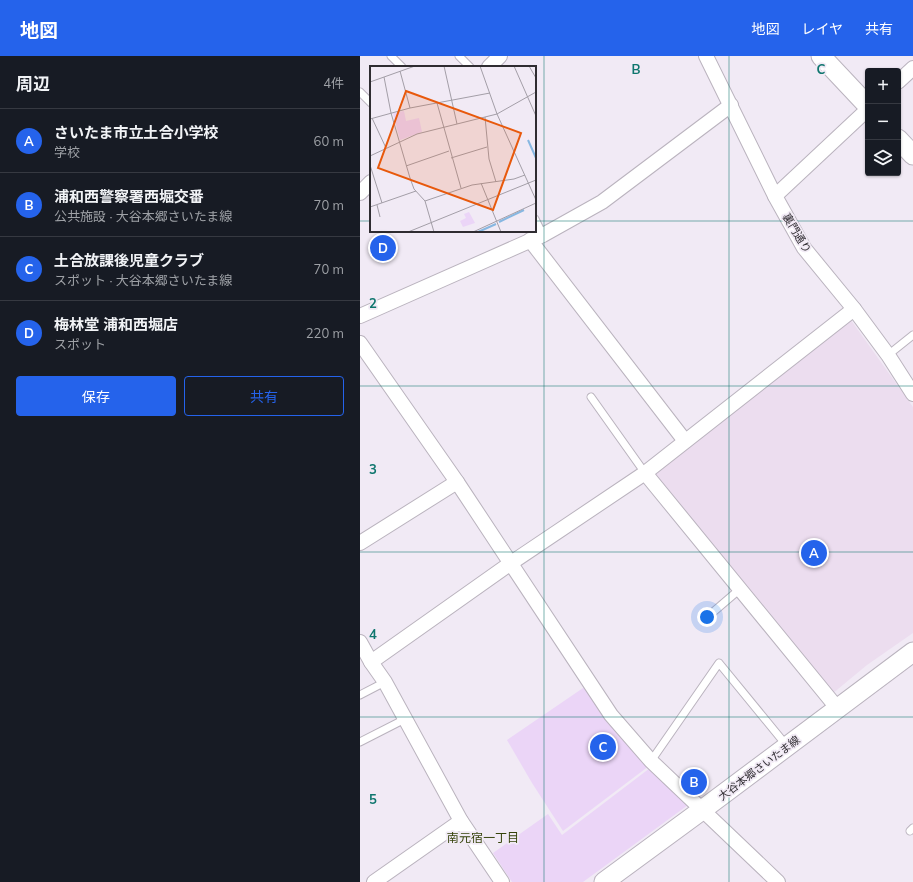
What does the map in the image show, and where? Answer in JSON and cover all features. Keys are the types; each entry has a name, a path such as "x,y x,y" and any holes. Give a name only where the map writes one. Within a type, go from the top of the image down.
{"main road":[{"path":"821,56 865,105"},
{"path":"899,140 913,155"},
{"name":"大谷本郷さいたま線","path":"604,882 913,652"}],"street":[{"path":"490,66 500,56"},
{"name":"裏門通り","path":"706,56 775,196 804,248 854,308 888,355 913,394"},
{"path":"901,79 913,68"},
{"path":"360,316 536,238 602,202 731,105"},
{"path":"775,196 865,111"},
{"path":"360,193 370,183"},
{"path":"536,238 685,441"},
{"path":"371,662 510,563 645,473 854,308"},
{"path":"360,343 458,482 611,715 651,761 774,881"},
{"path":"645,473 838,709"},
{"path":"360,543 458,482"},
{"path":"360,642 371,662 385,682 461,820 502,882"},
{"path":"374,882 461,820"}],"lane":[{"path":"391,56 401,66"},
{"path":"459,56 469,66"},
{"path":"360,92 370,102"},
{"path":"536,232 536,238"},
{"path":"888,355 913,335"},
{"path":"591,397 645,473"},
{"path":"705,619 740,590"},
{"path":"651,761 719,663 788,746"},
{"path":"360,695 385,682"},
{"path":"360,742 405,719"}],"shaded area":[{"path":"848,316 913,407 913,633 867,665 832,694 651,473"},
{"path":"586,686 649,766 563,831 532,783 507,740"},
{"path":"650,768 688,805 583,882 512,882 493,853 548,814 562,835"}],"place":[{"name":"梅林堂 浦和西堀店","path":"383,248"},
{"name":"さいたま市立土合小学校","path":"814,553"},
{"name":"土合放課後児童クラブ","path":"603,747"},
{"name":"浦和西警察署西堀交番","path":"694,782"}],"district":[{"name":"南元宿一丁目","path":"483,837"}]}
